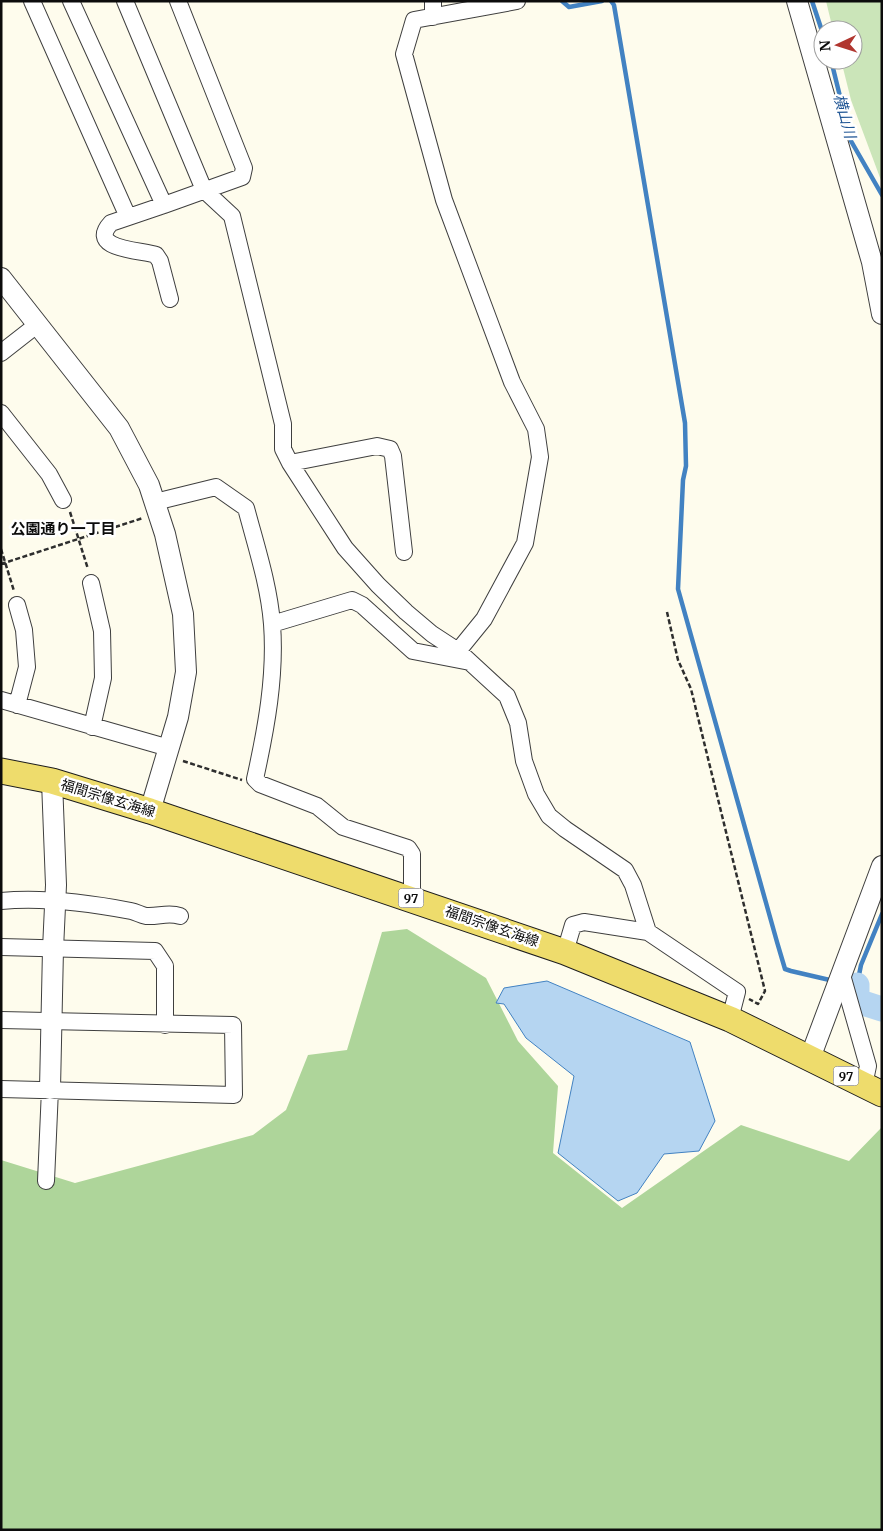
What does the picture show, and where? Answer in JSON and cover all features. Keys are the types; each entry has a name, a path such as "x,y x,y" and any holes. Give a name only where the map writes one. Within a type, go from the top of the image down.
{"main road":[{"name":"福間宗像玄海線","path":"1,771 52,781 150,811 412,898 565,952 730,1018 873,1089"}],"street":[{"path":"32,1 128,217"},
{"path":"71,1 164,205"},
{"path":"126,1 204,190 232,216 283,424 283,449 290,463 326,522 378,585 425,628 458,650 507,696 518,723 524,761 536,794 550,816 577,838 624,870 634,884 648,932"},
{"path":"170,300 160,261 156,255 126,251 114,246 105,235 106,228 110,222 242,177 244,168 178,1"},
{"path":"458,650 484,619 526,543 540,457 536,429 512,382 444,200 404,54 414,20 433,9 517,1"},
{"path":"796,1 872,262 882,314"},
{"path":"1,278 118,428 140,465 157,508 180,593 186,653 184,693 150,811"},
{"path":"1,353 38,324"},
{"path":"1,413 49,474 63,500"},
{"path":"290,463 377,446 390,449 393,456 404,552"},
{"path":"157,508 216,487 246,508 263,570 272,624 271,687 266,730 255,779 260,784 317,806 343,827 408,848 412,854 412,898"},
{"path":"91,583 102,631 103,678 92,726"},
{"path":"272,624 352,600 362,605 413,651 470,662"},
{"path":"17,605 24,630 27,667 9,703 92,726 168,752"},
{"path":"46,1182 56,901 52,781"},
{"path":"810,1058 882,866"},
{"path":"1,901 24,899 56,901 133,911 147,916 165,914 180,916"},
{"path":"565,952 572,925 584,922 648,932 737,992 730,1018"},
{"path":"1,947 155,951 165,966 165,1025"},
{"path":"842,975 873,1089"},
{"path":"1,1020 233,1025 234,1096 1,1089"}],"path":[{"path":"63,500 80,539 91,583"},
{"path":"1,564 80,539 157,508"},
{"path":"1,549 7,562 17,605"},
{"path":"667,612 678,660 692,690 765,991 758,1004 737,992"},
{"path":"168,752 248,782 255,779"}],"green space":[{"path":"826,1 882,1 882,183 851,100 844,70 863,70 863,20 831,20"},
{"path":"407,929 486,978 518,1041 558,1086 553,1153 622,1208 741,1125 849,1161 882,1127 882,1530 1,1530 1,1160 75,1183 253,1135 286,1110 308,1055 347,1050 382,932"}],"water":[{"path":"547,981 690,1042 715,1121 699,1151 664,1154 637,1193 618,1201 558,1153 574,1076 526,1038 504,1004 496,1003 504,988"}],"waterway":[{"path":"562,1 569,7 602,1"},
{"path":"611,1 614,5 685,423 686,466 683,480 678,589 785,969 834,981"},
{"name":"横山川","path":"812,1 818,20"},
{"name":"横山川","path":"833,70 851,141 882,195"},
{"name":"横山川","path":"849,984 857,985 861,965 882,914"},
{"name":"横山川","path":"857,985 857,997 863,1003 882,1009"}],"district":[{"name":"公園通り一丁目","path":"63,528"}]}
